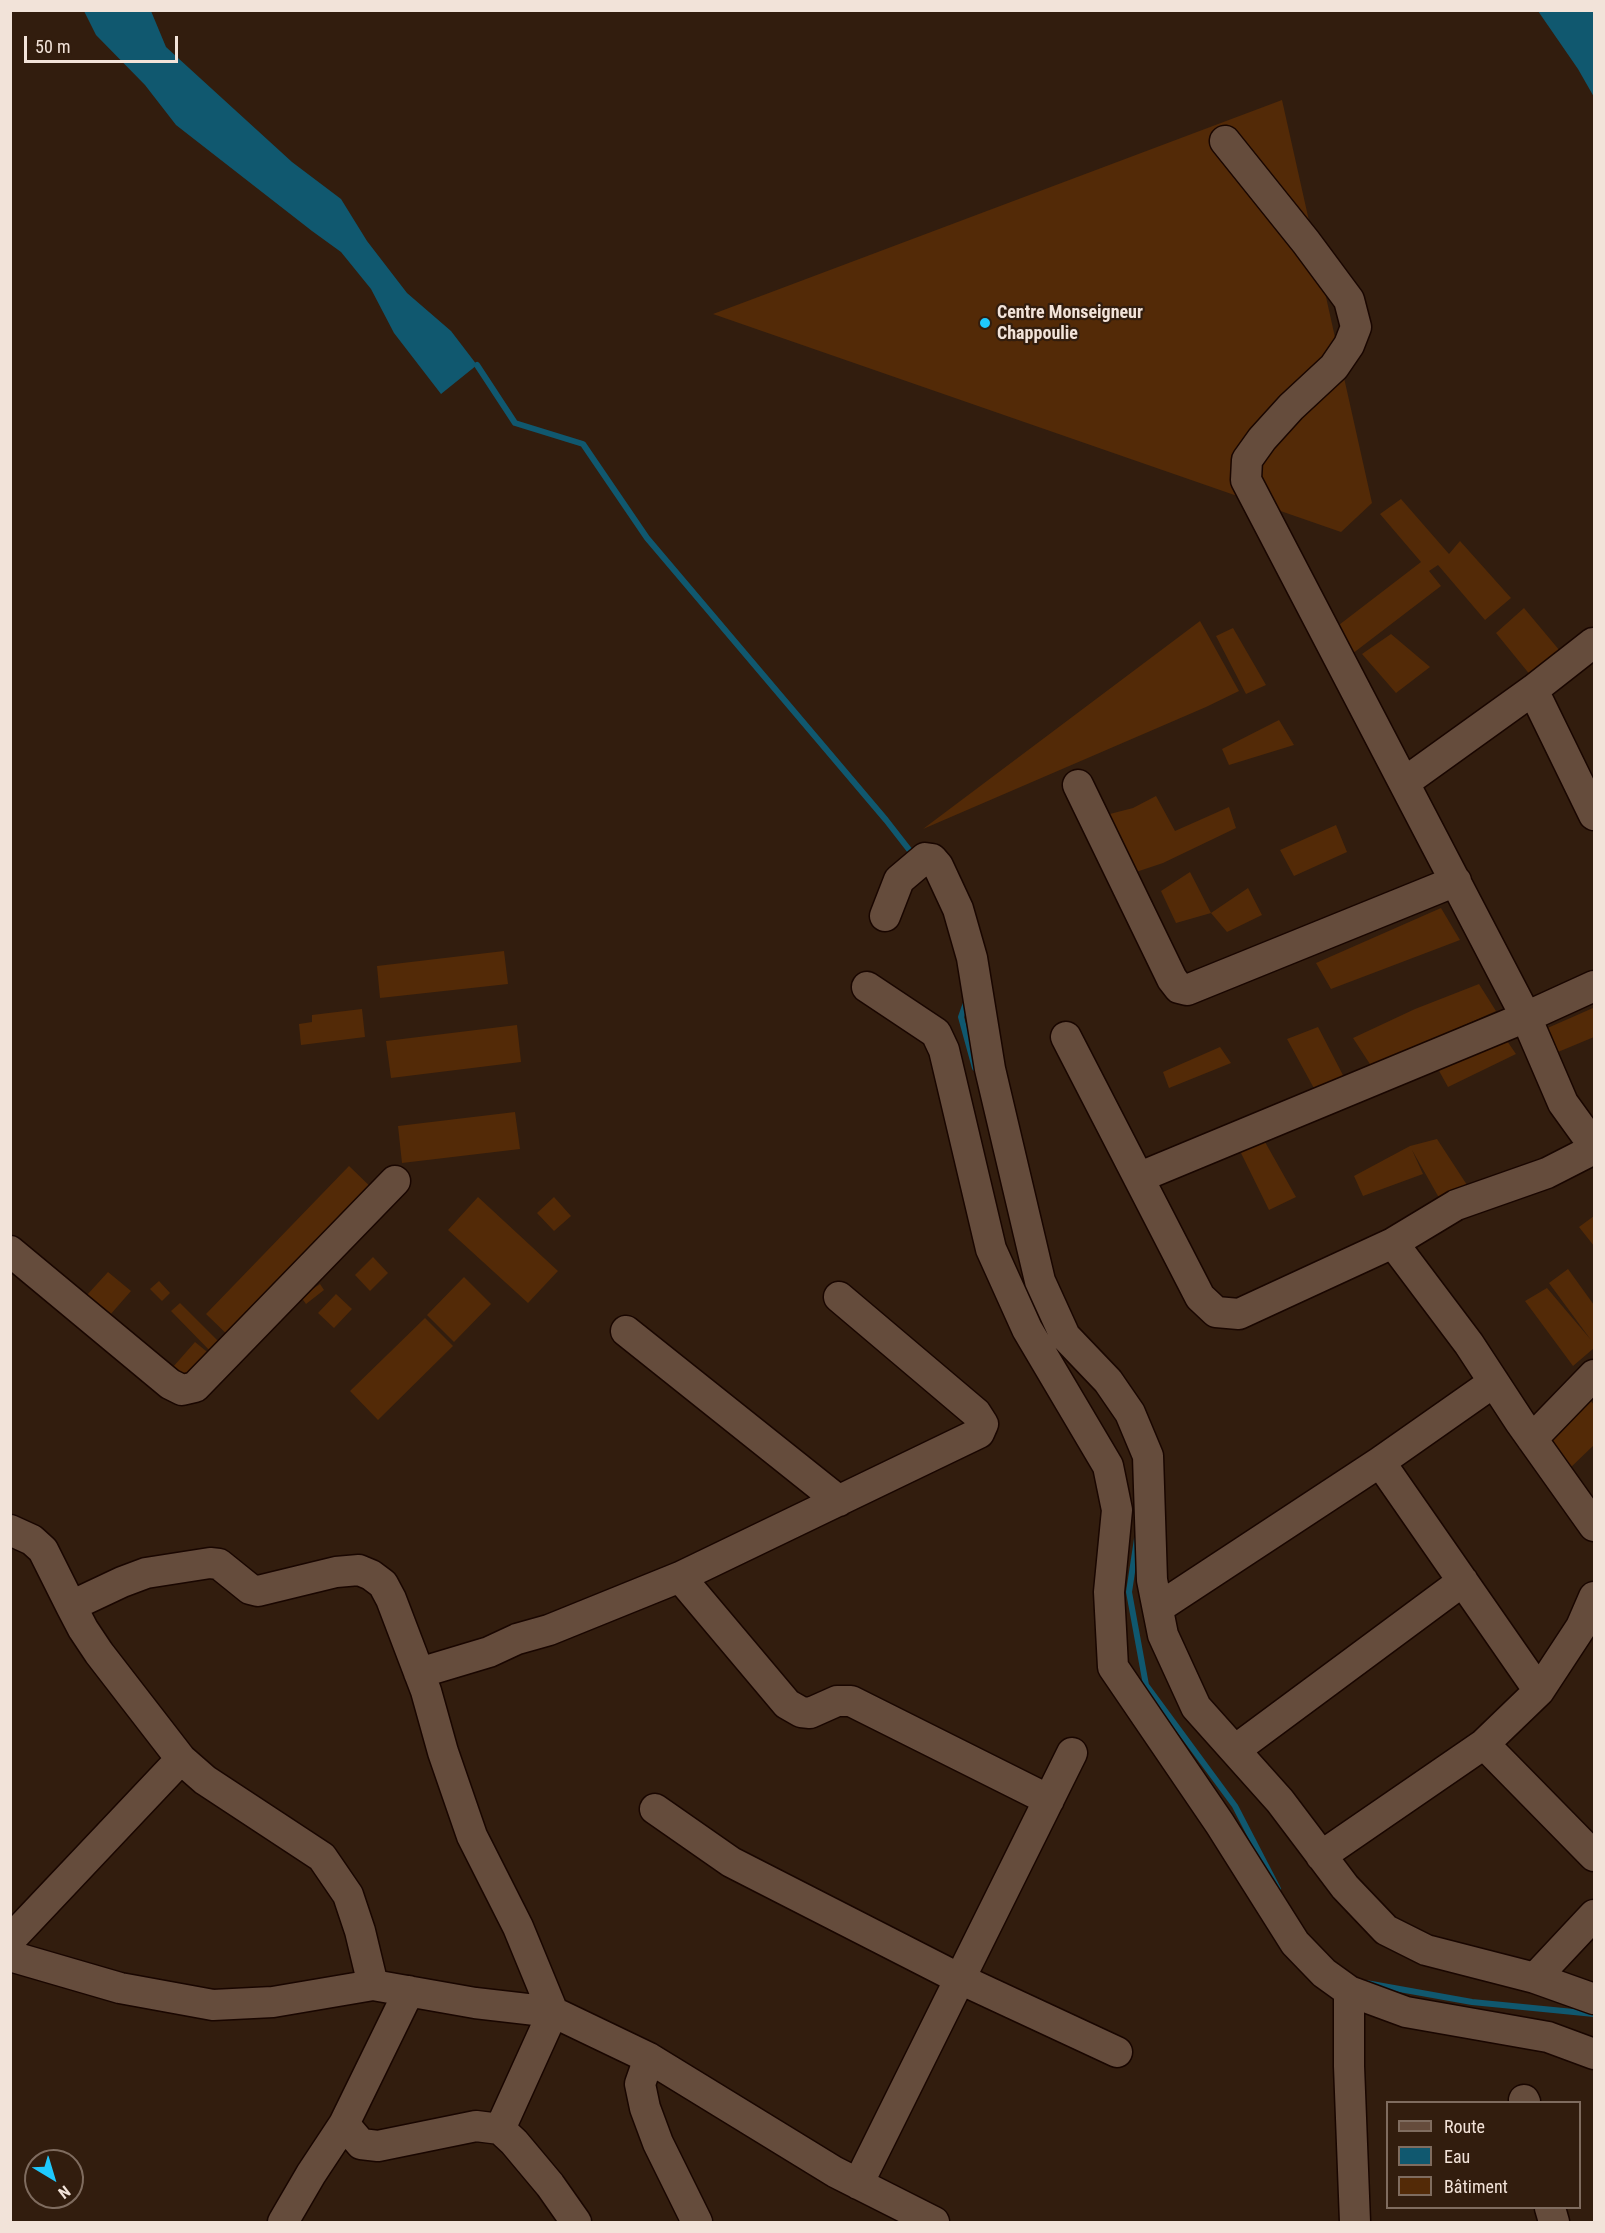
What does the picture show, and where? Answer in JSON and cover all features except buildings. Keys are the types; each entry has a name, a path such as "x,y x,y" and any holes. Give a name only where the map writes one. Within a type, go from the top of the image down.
{"street":[{"path":"1066,1037 1200,1297 1216,1312 1239,1314 1394,1243 1456,1205 1547,1173 1594,1147 1563,1103 1526,1017 1246,480 1247,460 1262,439 1291,407 1334,367 1349,345 1356,327 1349,300 1225,141"},
{"path":"1405,782 1533,690 1593,643"},
{"path":"1533,690 1594,815"},
{"path":"1078,785 1172,979 1179,988 1187,990 1456,881"},
{"path":"885,916 899,880 925,858 932,859 938,866 958,909 972,958 990,1069 1041,1281 1065,1336 1113,1389 1130,1413 1148,1456 1152,1580 1163,1635 1196,1707 1280,1801 1345,1887 1386,1930 1426,1950 1535,1978 1594,1999"},
{"path":"1140,1177 1526,1017 1594,986"},
{"path":"867,987 936,1033 944,1050 991,1249 1027,1329 1108,1466 1117,1509 1109,1592 1113,1667 1220,1824 1295,1943 1324,1973 1349,1992 1406,2012 1548,2037 1594,2054"},
{"path":"10,1251 170,1384 182,1390 195,1387 395,1181"},
{"path":"1394,1243 1469,1344 1532,1439 1594,1526"},
{"path":"419,1673 489,1652 517,1639 549,1630 680,1577 979,1433 983,1424 976,1413 839,1297"},
{"path":"626,1331 839,1501"},
{"path":"1532,1439 1594,1375"},
{"path":"1158,1608 1380,1462 1494,1382"},
{"path":"1380,1462 1539,1691"},
{"path":"10,1530 32,1540 44,1550 82,1629 181,1759 213,1785 322,1857 348,1895 374,1985"},
{"path":"71,1606 146,1573 210,1563 219,1564 250,1589 258,1591 336,1572 359,1570 383,1584 419,1673 472,1836 518,1927 553,2012 500,2129"},
{"path":"680,1577 787,1704 801,1712 810,1713 837,1701 851,1701 1049,1800"},
{"path":"1235,1750 1463,1581"},
{"path":"1321,1856 1484,1744 1539,1691 1588,1635 1594,1597"},
{"path":"1484,1744 1594,1856"},
{"path":"858,2184 1072,1753"},
{"path":"10,1940 181,1759"},
{"path":"655,1809 731,1862 960,1979 1116,2052"},
{"path":"1535,1978 1594,1915"},
{"path":"10,1956 120,1988 213,2005 273,2002 374,1985 475,2003 553,2012 649,2058 760,2128 858,2184 934,2223"},
{"path":"284,2223 311,2174 344,2124 409,1991"},
{"path":"1349,1992 1349,2066 1355,2223"},
{"path":"649,2058 640,2084 645,2108 658,2143 698,2223"},
{"path":"344,2124 361,2144 378,2146 476,2126 500,2129 550,2185 576,2223"}],"water":[{"path":"84,11 151,11 166,47 292,162 341,199 367,241 407,293 451,331 477,365 441,394 394,333 371,289 341,252 176,125 145,85 96,35"},
{"path":"1538,11 1594,11 1594,97 1578,69"}],"waterway":[{"path":"477,365 515,423 583,444 647,538 914,856"},
{"path":"967,1000 961,1017 975,1068"},
{"path":"1137,1539 1129,1592 1146,1685 1235,1806 1278,1889"},
{"path":"1366,1983 1472,2002 1594,2014"}],"place":[{"name":"Centre Monseigneur Chappoulie","path":"985,323"}]}
